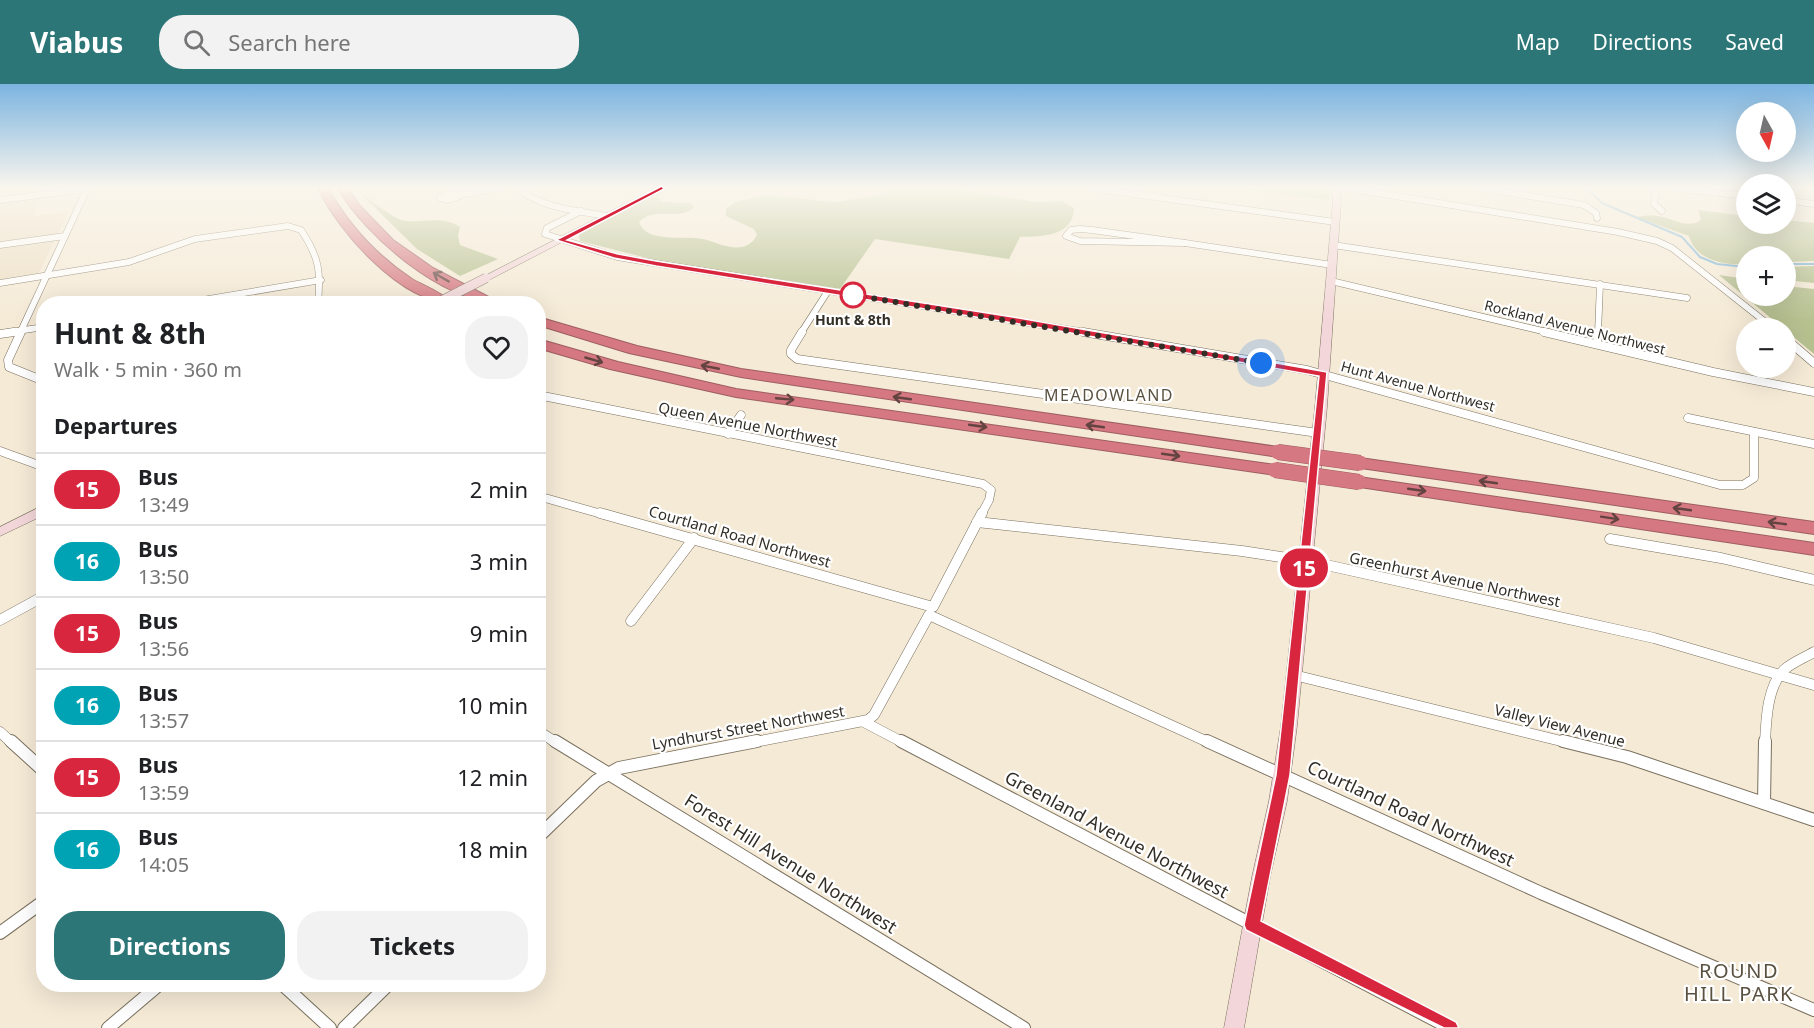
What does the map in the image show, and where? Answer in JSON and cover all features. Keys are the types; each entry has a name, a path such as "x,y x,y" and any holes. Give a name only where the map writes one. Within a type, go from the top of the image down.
{"highway":[{"path":"352,232 373,257 415,287 432,296"},
{"path":"376,232 436,275 479,296"},
{"path":"546,323 634,350 732,371 856,391 1814,528"},
{"path":"546,345 624,368 736,393 1814,549"}],"main road":[{"path":"451,296 575,232"},
{"path":"1234,1028 1252,925 1283,775 1324,374 1334,232"},
{"path":"0,532 36,513"}],"street":[{"path":"37,296 67,232"},
{"path":"0,283 129,262 195,239 252,232"},
{"path":"303,232 321,263 319,296"},
{"path":"546,232 547,236 560,240"},
{"path":"1068,232 1066,234 1071,240 1080,241 1185,243"},
{"path":"1103,232 1332,265"},
{"path":"1618,232 1657,241 1672,248 1760,318"},
{"path":"0,245 65,236"},
{"name":"Hunt Avenue Northwest","path":"560,240 617,257 1013,320 1324,374 1732,486 1748,484 1754,478 1754,432"},
{"path":"1333,245 1687,298"},
{"path":"226,296 321,280"},
{"name":"Rockland Avenue Northwest","path":"1330,281 1713,372 1814,392"},
{"path":"1597,344 1600,284"},
{"path":"828,291 799,336 791,354 801,360 1318,433"},
{"path":"36,298 8,360 9,367 36,378"},
{"path":"0,334 36,328"},
{"path":"1796,347 1814,363"},
{"name":"Queen Avenue Northwest","path":"546,397 953,477"},
{"path":"728,434 741,415"},
{"path":"1688,418 1814,444"},
{"path":"0,452 36,464"},
{"name":"Lyndhurst Street Northwest","path":"546,829 607,772 658,760 864,722 874,715 988,500 990,490 983,483 953,477"},
{"name":"Courtland Road Northwest","path":"546,497 694,538 931,611 1541,893 1814,1010"},
{"name":"Greenhurst Avenue Northwest","path":"977,522 1208,547 1305,561 1644,636 1814,685"},
{"path":"631,621 694,538"},
{"path":"1610,539 1721,558 1814,580"},
{"path":"0,620 36,600"},
{"path":"1764,803 1763,760 1772,699 1780,675 1814,652"},
{"name":"Valley View Avenue","path":"1294,675 1627,757 1814,820"},
{"name":"Greenland Avenue Northwest","path":"864,722 1450,1028"},
{"path":"0,732 36,760"},
{"name":"Forest Hill Avenue Northwest","path":"546,736 1024,1028"},
{"path":"0,933 36,907"},
{"path":"108,1028 151,992"},
{"path":"291,992 330,1028"},
{"path":"344,1028 381,992"}],"shaded area":[{"path":"0,232 59,232 35,281 0,286"}],"green space":[{"path":"400,232 459,232 460,245 498,259 460,276 417,249"},
{"path":"582,232 648,232 658,236 703,239 724,246 739,247 752,242 757,235 756,232 1057,232 1020,237 1009,259 875,239 840,289 659,261 580,241 579,235"},
{"path":"1678,232 1796,234 1796,232 1814,232 1814,261 1796,262 1796,246 1736,246 1736,264 1729,264 1704,256 1692,244 1689,236"},
{"path":"1814,266 1814,283 1796,281 1796,267"},
{"path":"1719,275 1736,278 1736,289"},
{"path":"1796,287 1814,289 1814,354 1796,339 1796,318 1771,318 1756,306 1796,306"}],"waterway":[{"path":"1670,232 1682,237 1700,257 1717,264 1736,266"},
{"path":"1796,264 1814,264"}],"bus line":[{"name":"15","path":"576,232 560,240 617,257 656,264 1013,320 1324,374 1283,775 1252,925 1450,1028"}],"place":[{"name":"Hunt & 8th","path":"853,295"}],"district":[{"name":"MEADOWLAND","path":"1109,395"},
{"name":"ROUND HILL PARK","path":"1739,982"}],"route":[{"path":"853,295 1261,363"}]}
